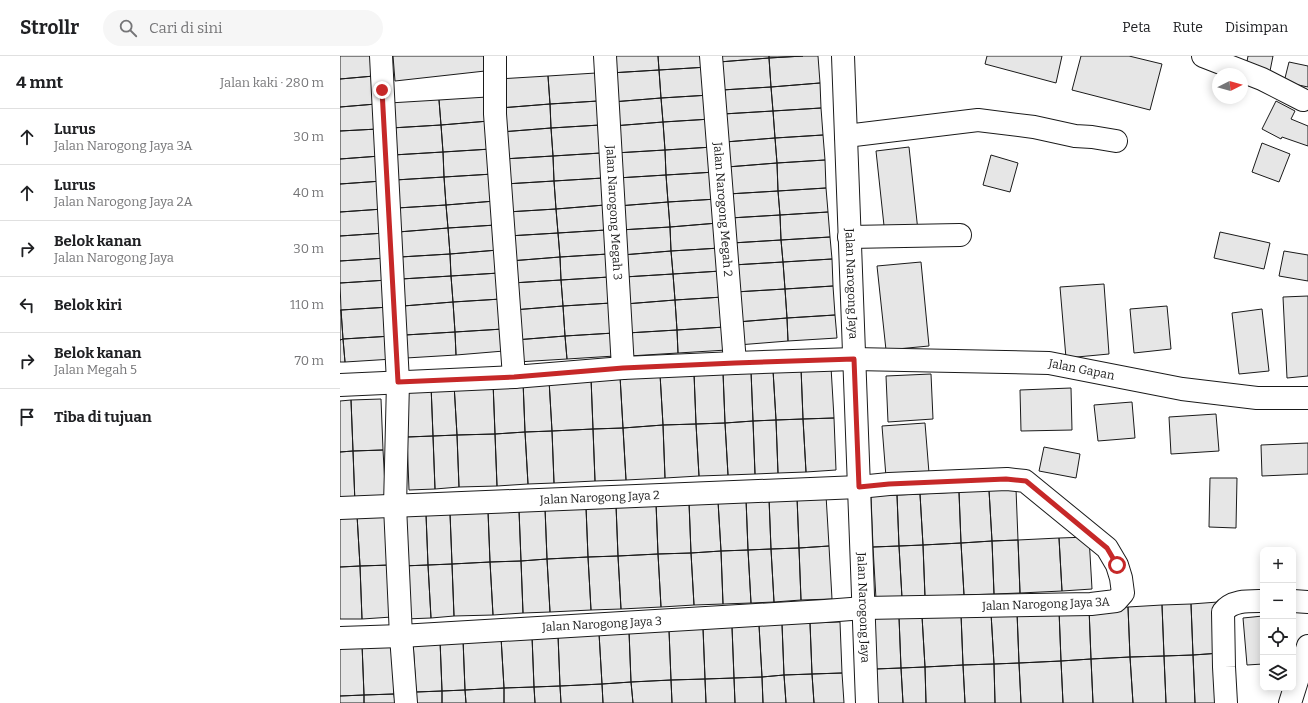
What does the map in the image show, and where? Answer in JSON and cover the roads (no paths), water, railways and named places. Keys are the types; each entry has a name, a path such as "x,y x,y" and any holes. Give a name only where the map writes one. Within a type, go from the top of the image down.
{"street":[{"path":"380,56 398,382 395,506 401,636 406,703"},
{"path":"495,56 495,114 514,377"},
{"name":"Jalan Narogong Megah 3","path":"604,56 623,368"},
{"name":"Jalan Narogong Megah 2","path":"711,56 735,363"},
{"name":"Jalan Narogong Jaya","path":"843,56 867,703"},
{"path":"1203,56 1262,79 1303,100"},
{"path":"846,136 978,120 1034,127 1076,136 1116,141"},
{"path":"850,237 960,235"},
{"name":"Jalan Gapan","path":"340,384 514,377 623,368 854,359 1049,363 1182,389 1257,398 1308,398"},
{"name":"Jalan Narogong Jaya 3A","path":"859,487 889,484 1006,479 1026,481 1107,548 1117,565 1123,593 1116,601 1091,604 864,608"},
{"name":"Jalan Narogong Jaya 2","path":"340,508 859,487"},
{"path":"1226,703 1223,612 1228,605 1246,601 1260,601"},
{"path":"1296,601 1308,602"},
{"name":"Jalan Narogong Jaya 3","path":"340,638 401,636 864,608"},
{"path":"1290,703 1308,648"}]}
